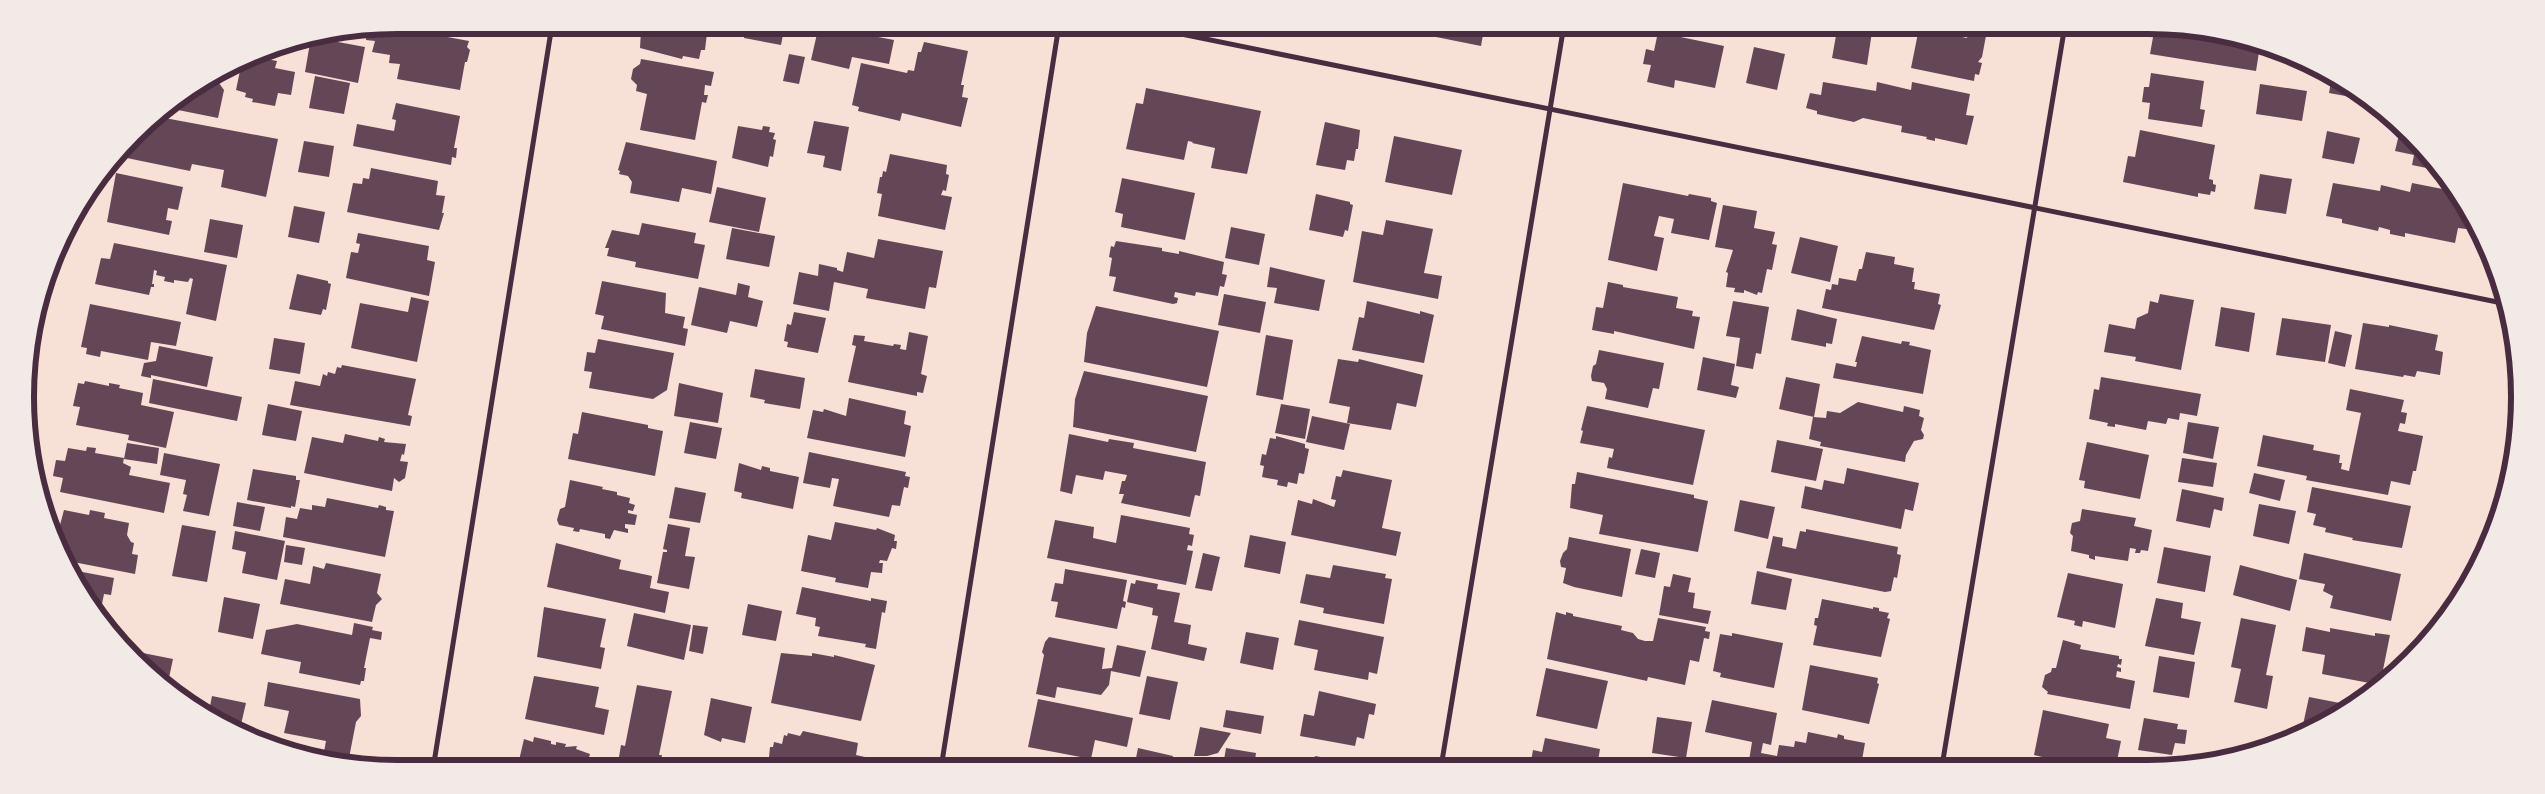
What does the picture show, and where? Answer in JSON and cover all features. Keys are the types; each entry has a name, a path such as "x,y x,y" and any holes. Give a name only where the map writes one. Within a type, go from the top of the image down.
{"street":[{"path":"434,760 551,34"},
{"path":"942,760 1058,34"},
{"path":"1181,34 2499,302"},
{"path":"1442,760 1562,34"},
{"path":"1943,760 2063,34"},
{"path":"2504,468 2508,443"}],"building":[{"path":"431,34 469,41 467,47 470,50 467,62 465,62 460,90 397,79 400,64 389,63 390,55 372,52 375,41 366,40 366,36"},
{"path":"641,34 707,34 705,50 701,50 699,59 683,56 682,59 640,48"},
{"path":"745,34 783,34 781,45 744,38"},
{"path":"817,34 862,34 894,40 889,64 852,57 849,69 811,60"},
{"path":"1421,34 1483,34 1481,46"},
{"path":"1658,34 1671,34 1724,46 1715,88 1675,80 1674,88 1647,82 1651,65 1643,64 1646,49 1654,51"},
{"path":"1836,34 1872,34 1867,65 1832,58"},
{"path":"1918,34 1948,34 1967,38 1968,34 1986,34 1982,57 1978,62 1982,63 1979,75 1975,74 1974,81 1911,68"},
{"path":"2154,34 2195,37 2259,51 2256,71 2150,54"},
{"path":"329,40 365,47 358,83 305,72 310,45"},
{"path":"924,42 968,51 961,85 964,85 962,97 968,98 961,127 902,113 900,121 858,111 859,107 852,105 861,63 907,73 908,70 914,71 918,52 921,52"},
{"path":"1754,47 1785,54 1777,90 1746,83"},
{"path":"789,54 805,57 799,84 783,81"},
{"path":"265,59 277,61 275,68 295,72 291,95 278,93 275,106 252,102 253,99 245,97 246,93 236,90 240,69"},
{"path":"641,59 714,72 711,86 705,85 704,95 708,95 706,103 702,102 695,140 640,130 647,94 636,91 637,85 631,79 633,69 640,64"},
{"path":"2151,73 2204,81 2200,109 2205,110 2202,127 2148,119 2150,103 2142,102 2144,87 2149,87"},
{"path":"315,76 350,83 344,114 309,108"},
{"path":"215,82 219,83 224,90 218,118 175,109"},
{"path":"1823,82 1876,91 1877,82 1911,90 1912,82 1970,94 1966,115 1974,116 1967,145 1935,138 1935,141 1926,139 1927,137 1901,132 1902,126 1863,118 1854,122 1817,114 1817,111 1806,108 1810,93 1821,95"},
{"path":"2331,83 2353,97 2329,93"},
{"path":"2260,84 2307,91 2302,121 2256,114"},
{"path":"1146,88 1261,111 1247,174 1211,168 1215,148 1193,142 1188,141 1184,160 1126,149 1136,103 1143,104"},
{"path":"396,103 460,116 454,148 457,148 456,158 452,157 451,165 353,146 357,124 394,131 396,120 392,119"},
{"path":"165,118 278,139 266,197 221,187 224,170 192,164 190,171 124,157"},
{"path":"814,121 849,127 841,171 823,167 825,156 807,153"},
{"path":"1325,122 1360,130 1358,149 1356,149 1354,161 1347,160 1345,170 1316,165"},
{"path":"738,126 762,130 763,126 770,127 769,132 775,133 773,139 776,140 773,157 770,156 768,167 732,158"},
{"path":"2140,130 2215,145 2209,179 2213,180 2213,184 2216,185 2215,192 2211,191 2210,195 2198,193 2198,197 2123,182 2128,156 2135,157"},
{"path":"2327,131 2360,138 2354,164 2322,158"},
{"path":"2399,134 2430,169 2412,165 2414,155 2395,151"},
{"path":"1394,136 1462,150 1452,195 1385,182"},
{"path":"304,141 334,146 329,177 298,172"},
{"path":"626,142 717,161 711,194 682,188 679,202 630,193 632,182 628,176 619,174 620,171 618,170"},
{"path":"890,154 947,165 946,174 949,175 946,191 943,190 941,195 952,197 945,230 878,216 882,194 877,193 880,177 882,177 883,171 886,172"},
{"path":"371,168 438,181 436,195 445,196 442,213 444,213 439,230 347,212 353,183 362,184 363,178 369,179"},
{"path":"116,173 183,187 178,210 168,208 166,220 172,221 169,235 107,222"},
{"path":"2260,174 2292,179 2286,214 2254,209"},
{"path":"1122,178 1195,193 1185,240 1121,227 1123,214 1115,212"},
{"path":"1623,183 1688,196 1689,194 1711,198 1711,201 1717,203 1709,240 1671,233 1674,219 1659,216 1654,236 1664,238 1657,271 1608,260"},
{"path":"2333,183 2380,191 2381,185 2410,192 2412,183 2446,190 2467,223 2466,229 2458,228 2455,243 2405,233 2405,237 2390,234 2390,230 2379,227 2378,231 2342,223 2342,219 2326,216"},
{"path":"717,187 766,198 759,232 709,222"},
{"path":"1316,194 1350,202 1353,205 1348,231 1345,230 1343,237 1309,230"},
{"path":"1723,205 1757,211 1754,228 1775,232 1772,244 1777,245 1772,270 1767,269 1762,293 1758,292 1757,295 1744,290 1744,293 1734,292 1735,288 1726,287 1728,273 1726,272 1733,250 1715,247"},
{"path":"294,206 325,212 319,243 288,237"},
{"path":"210,219 243,225 237,258 204,252"},
{"path":"1386,220 1433,229 1424,273 1442,276 1438,299 1353,282 1362,231 1383,235"},
{"path":"642,223 696,233 694,243 705,245 698,279 635,267 636,262 607,256 609,248 605,248 612,230 639,235"},
{"path":"1231,227 1265,234 1259,265 1225,258"},
{"path":"732,228 775,236 769,267 726,259"},
{"path":"358,233 429,246 427,260 435,262 429,296 346,278 351,252 358,253 360,244 356,243"},
{"path":"1800,237 1838,246 1830,282 1791,273"},
{"path":"878,239 943,251 936,288 929,287 925,309 866,298 868,289 834,282 829,311 793,304 799,272 818,276 819,264 837,268 837,270 843,272 847,252 874,258"},
{"path":"1116,241 1162,248 1162,251 1179,254 1179,251 1224,262 1222,274 1227,275 1224,287 1220,286 1218,296 1196,292 1195,296 1175,292 1174,297 1178,298 1177,303 1173,304 1113,291 1116,277 1109,276 1112,258 1109,257 1111,246 1114,247"},
{"path":"114,243 227,265 216,321 186,314 193,279 190,278 188,282 174,280 174,283 164,281 165,277 156,275 157,271 154,270 152,284 154,284 154,287 151,287 149,295 95,284 101,258 110,259"},
{"path":"1866,252 1895,257 1894,264 1914,268 1912,282 1915,282 1914,289 1940,294 1938,304 1941,305 1934,330 1822,308 1826,289 1831,290 1832,284 1838,285 1839,278 1856,281 1859,269 1862,269"},
{"path":"1270,267 1325,280 1319,311 1274,303 1277,288 1267,287"},
{"path":"297,274 328,281 331,284 326,310 323,309 321,315 289,309"},
{"path":"602,281 666,293 665,313 685,317 683,328 688,329 685,346 601,329 604,316 595,314"},
{"path":"1608,282 1623,285 1623,287 1678,297 1676,308 1693,311 1692,316 1700,317 1694,349 1614,331 1614,334 1592,330 1596,307 1603,308"},
{"path":"738,283 750,286 748,297 763,301 757,327 730,321 727,333 691,325 699,287 736,295"},
{"path":"1224,294 1266,302 1260,333 1218,325"},
{"path":"2160,294 2194,300 2181,370 2135,361 2136,357 2104,352 2109,324 2135,329 2137,318 2148,313 2150,301 2158,303"},
{"path":"411,297 429,301 417,362 351,348 360,303 408,312"},
{"path":"1367,301 1420,314 1420,311 1434,315 1424,363 1352,350 1359,317 1364,318"},
{"path":"1733,301 1769,307 1761,354 1756,353 1753,369 1736,366 1740,338 1726,336"},
{"path":"90,304 181,322 176,346 151,342 148,360 101,351 100,357 86,354 87,348 81,347"},
{"path":"1096,306 1219,331 1207,387 1084,362 1087,333"},
{"path":"2221,307 2255,313 2249,352 2215,346"},
{"path":"1797,309 1837,319 1832,344 1826,343 1826,347 1791,340"},
{"path":"794,312 826,318 818,353 787,347 788,342 784,341 787,324 791,325"},
{"path":"2282,318 2331,325 2325,362 2276,355"},
{"path":"2363,323 2389,327 2389,325 2438,335 2435,350 2443,352 2440,375 2417,371 2415,377 2404,375 2403,377 2355,369"},
{"path":"2335,331 2352,335 2345,367 2328,363"},
{"path":"909,332 928,336 921,374 927,376 923,393 917,392 917,396 848,382 856,346 852,345 854,335 865,336 864,341 893,346 894,344 901,345 900,349 906,350"},
{"path":"1266,335 1293,340 1283,400 1256,395"},
{"path":"1862,336 1901,344 1902,341 1910,342 1909,345 1931,350 1923,394 1833,378 1836,363 1856,367 1857,362 1855,362"},
{"path":"274,338 305,343 300,374 269,369"},
{"path":"598,339 674,353 667,390 653,399 589,388 592,372 584,371 587,352 595,353"},
{"path":"159,346 213,357 207,387 151,375 151,378 141,376 144,363 156,361"},
{"path":"1599,350 1664,363 1659,389 1653,388 1648,408 1605,399 1607,389 1604,383 1592,381 1591,376"},
{"path":"1703,357 1735,364 1731,385 1739,387 1736,398 1697,390"},
{"path":"1338,359 1358,362 1359,359 1423,375 1416,407 1397,403 1391,430 1347,423 1350,407 1329,403"},
{"path":"342,365 416,379 408,415 412,416 410,426 290,405 295,381 320,386 323,374 327,376 328,372 335,374 337,367 341,368"},
{"path":"755,369 805,378 800,409 764,403 765,400 750,397"},
{"path":"1084,371 1208,396 1196,452 1073,427 1075,399"},
{"path":"1786,377 1820,384 1814,417 1779,409"},
{"path":"2101,377 2201,394 2197,416 2180,413 2179,420 2168,418 2166,424 2148,421 2146,430 2115,424 2115,427 2107,426 2108,423 2089,419 2094,389 2099,390"},
{"path":"153,379 242,397 237,421 149,403"},
{"path":"85,381 109,386 109,383 120,385 119,388 143,393 141,405 174,412 166,448 128,440 129,435 76,425 80,407 73,406 78,383 84,384"},
{"path":"679,383 723,393 718,423 674,416"},
{"path":"2350,389 2404,400 2401,412 2407,413 2405,424 2400,423 2398,431 2423,436 2416,471 2413,471 2410,485 2391,481 2388,495 2306,480 2307,476 2257,466 2263,435 2314,445 2313,450 2340,455 2339,463 2342,463 2341,469 2349,471 2361,413 2346,410"},
{"path":"849,398 906,411 904,424 911,426 905,457 807,438 813,410 823,412 824,409 846,416"},
{"path":"1858,402 1903,412 1904,406 1920,410 1919,416 1924,418 1921,430 1924,435 1923,439 1914,441 1906,455 1905,462 1820,446 1821,442 1809,439 1813,417 1826,418 1827,411 1840,413"},
{"path":"268,404 302,411 296,441 262,435"},
{"path":"1281,404 1310,409 1305,439 1275,433"},
{"path":"1587,406 1705,430 1693,485 1607,468 1609,457 1612,458 1614,449 1580,443"},
{"path":"582,412 648,425 648,428 663,431 655,476 568,459 573,433 578,434"},
{"path":"1312,416 1350,424 1344,450 1306,442"},
{"path":"690,422 722,428 716,459 684,453"},
{"path":"2188,422 2219,427 2213,459 2183,453"},
{"path":"345,434 378,441 379,437 385,439 384,442 406,444 404,455 402,454 400,461 408,462 405,478 399,482 394,478 392,491 304,473 312,437 343,443"},
{"path":"1069,434 1108,442 1109,439 1134,443 1133,448 1206,462 1200,496 1195,495 1190,517 1121,503 1124,494 1119,494 1122,481 1125,481 1127,475 1105,471 1103,480 1076,475 1072,494 1060,491"},
{"path":"1276,436 1305,444 1305,448 1309,449 1304,474 1299,473 1297,484 1288,482 1287,487 1277,485 1278,480 1262,477 1264,466 1260,465 1262,454 1266,455 1270,438 1276,439"},
{"path":"1777,440 1823,449 1816,481 1771,472"},
{"path":"2087,442 2149,455 2140,499 2084,488 2085,481 2079,480"},
{"path":"127,443 159,448 157,464 124,459"},
{"path":"87,447 96,448 95,453 124,458 123,463 131,467 129,475 170,483 164,513 60,492 63,478 53,476 56,460 65,461 68,448 86,451"},
{"path":"809,452 906,472 905,476 910,477 908,488 904,487 900,506 892,505 889,517 833,506 839,479 832,478 830,488 803,483"},
{"path":"164,453 220,464 209,516 183,511 187,495 183,494 186,480 160,475"},
{"path":"2182,458 2217,463 2213,487 2178,482"},
{"path":"739,463 761,470 762,466 770,468 770,471 799,477 793,509 741,498 742,493 734,491"},
{"path":"1847,468 1919,483 1913,511 1905,509 1901,529 1801,508 1805,486 1822,490 1824,480 1844,484"},
{"path":"253,469 296,476 296,480 300,480 295,507 291,506 291,508 247,500"},
{"path":"1343,470 1392,480 1382,528 1401,532 1396,556 1291,535 1298,500 1312,504 1313,499 1334,507 1336,500 1331,499 1336,476 1341,477"},
{"path":"1577,472 1694,495 1694,498 1708,501 1698,552 1599,534 1603,515 1570,508 1572,484 1575,484"},
{"path":"2254,473 2285,480 2280,501 2249,493"},
{"path":"570,480 603,487 602,489 617,492 617,495 630,498 629,503 635,505 633,511 628,510 628,513 637,515 635,525 625,524 628,533 614,530 610,539 605,538 605,534 580,529 579,532 573,531 574,528 559,525 557,520 560,509 565,507"},
{"path":"675,487 706,493 700,523 669,518"},
{"path":"2312,487 2411,506 2402,548 2352,540 2353,538 2325,532 2326,528 2313,525 2316,514 2307,512"},
{"path":"2182,489 2224,498 2222,511 2214,509 2210,528 2176,521"},
{"path":"327,498 378,508 379,505 386,507 386,510 394,511 385,557 283,537 286,517 297,519 300,508 312,510 312,505 325,507"},
{"path":"1740,500 1775,507 1768,539 1734,531"},
{"path":"237,502 265,507 260,531 233,526"},
{"path":"2259,504 2296,511 2289,544 2253,536"},
{"path":"2082,509 2136,518 2134,526 2152,530 2148,551 2141,550 2140,553 2135,553 2136,549 2130,548 2128,561 2095,556 2095,560 2089,558 2089,555 2071,551 2073,536 2070,533 2072,523 2080,521"},
{"path":"64,510 89,515 90,510 105,513 104,518 129,523 127,535 131,542 134,543 132,554 138,555 135,574 73,562 59,530"},
{"path":"1121,515 1190,528 1189,534 1194,535 1192,546 1188,545 1187,550 1193,551 1186,585 1047,558 1055,520 1094,527 1093,538 1116,543"},
{"path":"835,522 876,530 877,528 895,535 894,541 897,541 896,549 892,548 887,561 880,560 879,563 883,563 882,573 871,572 868,588 835,582 836,578 801,571 808,535 831,540"},
{"path":"668,524 690,528 685,556 695,557 689,589 657,583 663,552 667,552 667,550 663,549"},
{"path":"182,525 216,531 207,582 172,576"},
{"path":"1806,529 1898,547 1897,554 1901,555 1897,578 1894,577 1891,591 1885,592 1766,568 1773,536 1783,538 1782,546 1796,549 1800,531 1806,532"},
{"path":"235,531 285,541 277,580 242,573 246,552 232,549"},
{"path":"1250,535 1286,542 1280,574 1244,567"},
{"path":"1569,537 1631,549 1622,597 1563,583 1566,568 1561,567 1560,561 1567,549"},
{"path":"556,543 621,560 619,569 652,576 650,588 669,592 665,613 547,587"},
{"path":"286,545 305,548 302,565 284,562"},
{"path":"2164,547 2211,556 2205,592 2157,583"},
{"path":"1641,549 1660,553 1655,578 1635,574"},
{"path":"1203,553 1220,557 1212,591 1195,588"},
{"path":"2304,553 2401,574 2391,621 2330,608 2333,596 2323,591 2325,584 2299,579"},
{"path":"326,563 381,574 377,593 382,599 376,605 372,622 280,604 285,579 310,584 313,566 324,569"},
{"path":"1333,565 1386,574 1385,578 1392,579 1384,624 1323,613 1324,608 1300,603 1306,574 1330,578"},
{"path":"2240,565 2297,580 2290,611 2233,595"},
{"path":"1065,569 1127,580 1123,601 1126,602 1125,608 1122,607 1117,629 1055,617 1058,602 1051,601 1055,583 1063,584"},
{"path":"78,571 114,578 111,595 104,594 101,608"},
{"path":"1757,571 1792,579 1786,610 1751,604"},
{"path":"2068,573 2123,584 2115,628 2083,621 2082,627 2074,625 2075,621 2057,617"},
{"path":"1673,574 1691,578 1688,592 1695,593 1693,608 1711,611 1708,624 1659,615 1664,586 1670,587"},
{"path":"1136,580 1158,584 1157,589 1180,593 1174,622 1191,625 1188,644 1207,648 1204,661 1151,649 1158,616 1152,615 1153,608 1127,602 1131,583 1135,584"},
{"path":"802,587 871,601 871,598 887,601 885,613 882,612 876,649 865,647 866,644 818,636 820,627 815,626 816,618 796,614"},
{"path":"224,597 260,604 253,639 218,632"},
{"path":"2156,598 2183,603 2181,618 2201,622 2194,655 2145,646"},
{"path":"1822,599 1873,609 1873,607 1879,608 1879,611 1889,613 1887,618 1890,619 1881,657 1813,645 1817,626 1814,625 1815,618 1818,618"},
{"path":"748,604 782,611 776,641 742,635"},
{"path":"544,607 606,619 600,647 605,648 601,669 537,657"},
{"path":"1556,612 1566,615 1566,612 1573,614 1573,616 1622,626 1621,630 1633,633 1638,639 1645,641 1653,641 1658,618 1706,627 1705,631 1710,632 1709,639 1704,638 1699,662 1690,660 1685,685 1648,677 1647,681 1547,659"},
{"path":"634,613 691,625 684,660 627,646"},
{"path":"2241,618 2276,625 2266,675 2273,676 2267,709 2234,702 2241,669 2231,667"},
{"path":"1299,620 1384,637 1377,674 1369,672 1368,680 1314,670 1318,650 1294,645"},
{"path":"354,623 373,627 372,630 382,632 381,640 370,638 364,668 366,668 364,681 361,681 360,685 299,673 301,662 261,654 266,630 297,624 352,635"},
{"path":"693,625 708,627 703,654 689,651"},
{"path":"2306,627 2330,632 2330,628 2375,636 2375,633 2390,635 2382,675 2371,683 2322,674 2325,655 2302,651"},
{"path":"1246,632 1279,638 1273,670 1240,663"},
{"path":"1732,633 1783,643 1774,688 1720,677 1721,673 1713,671 1720,634 1732,636"},
{"path":"1049,637 1105,648 1102,669 1112,668 1117,645 1146,651 1140,677 1111,671 1109,685 1101,695 1057,687 1055,698 1036,694 1044,655 1042,652 1045,642"},
{"path":"2063,640 2081,645 2080,649 2119,656 2119,659 2122,659 2121,665 2118,664 2117,667 2121,668 2121,672 2117,671 2116,677 2135,681 2130,709 2047,694 2048,692 2042,687 2045,675 2051,672 2052,668 2056,668"},
{"path":"143,653 173,659 169,679 157,670 142,656"},
{"path":"781,653 812,656 812,653 834,657 834,655 875,665 861,721 771,703"},
{"path":"2159,656 2195,662 2189,698 2153,692"},
{"path":"1810,665 1878,678 1877,683 1879,684 1869,724 1802,710"},
{"path":"1546,668 1608,681 1597,729 1536,716"},
{"path":"534,676 599,687 595,707 609,710 604,735 525,719"},
{"path":"1147,676 1178,682 1170,720 1139,714"},
{"path":"268,682 360,699 361,716 356,722 349,757 324,752 326,741 284,733 289,711 264,706"},
{"path":"637,685 672,691 659,755 662,755 661,760 618,760 621,745 625,746"},
{"path":"1319,691 1376,704 1374,715 1369,714 1364,739 1357,737 1355,746 1300,736 1304,714 1314,716"},
{"path":"212,696 246,703 241,725 210,708"},
{"path":"2309,697 2343,704 2330,712 2303,726"},
{"path":"711,698 752,707 745,743 722,738 721,742 704,735"},
{"path":"1038,699 1133,718 1127,747 1095,740 1091,759 1028,747"},
{"path":"1712,700 1777,713 1771,745 1763,743 1761,753 1777,756 1779,745 1794,747 1795,741 1806,743 1808,732 1837,738 1838,734 1844,736 1844,739 1865,743 1862,760 1749,760 1752,742 1705,732"},
{"path":"1226,710 1264,716 1261,734 1223,727"},
{"path":"2043,710 2109,724 2106,738 2121,741 2117,760 2054,760 2034,755"},
{"path":"1657,717 1692,722 1686,758 1652,753"},
{"path":"2144,718 2178,724 2177,729 2187,730 2185,744 2175,743 2172,755 2138,750"},
{"path":"1200,727 1231,733 1218,753 1207,756 1194,756"},
{"path":"803,731 858,743 856,755 865,757 864,760 769,760 770,747 773,747 774,742 782,744 784,735 787,736 788,733 800,736"},
{"path":"534,737 551,741 551,744 556,745 556,742 566,744 565,747 577,746 576,749 590,754 588,760 519,760 524,739 533,742"},
{"path":"1545,738 1600,749 1598,760 1531,760 1533,750 1542,752"},
{"path":"1138,748 1173,756 1172,760 1136,760"},
{"path":"1226,748 1256,753 1255,760 1224,760"},
{"path":"1315,756 1338,760 1314,760"},
{"path":"591,757 599,760 590,760"}]}
